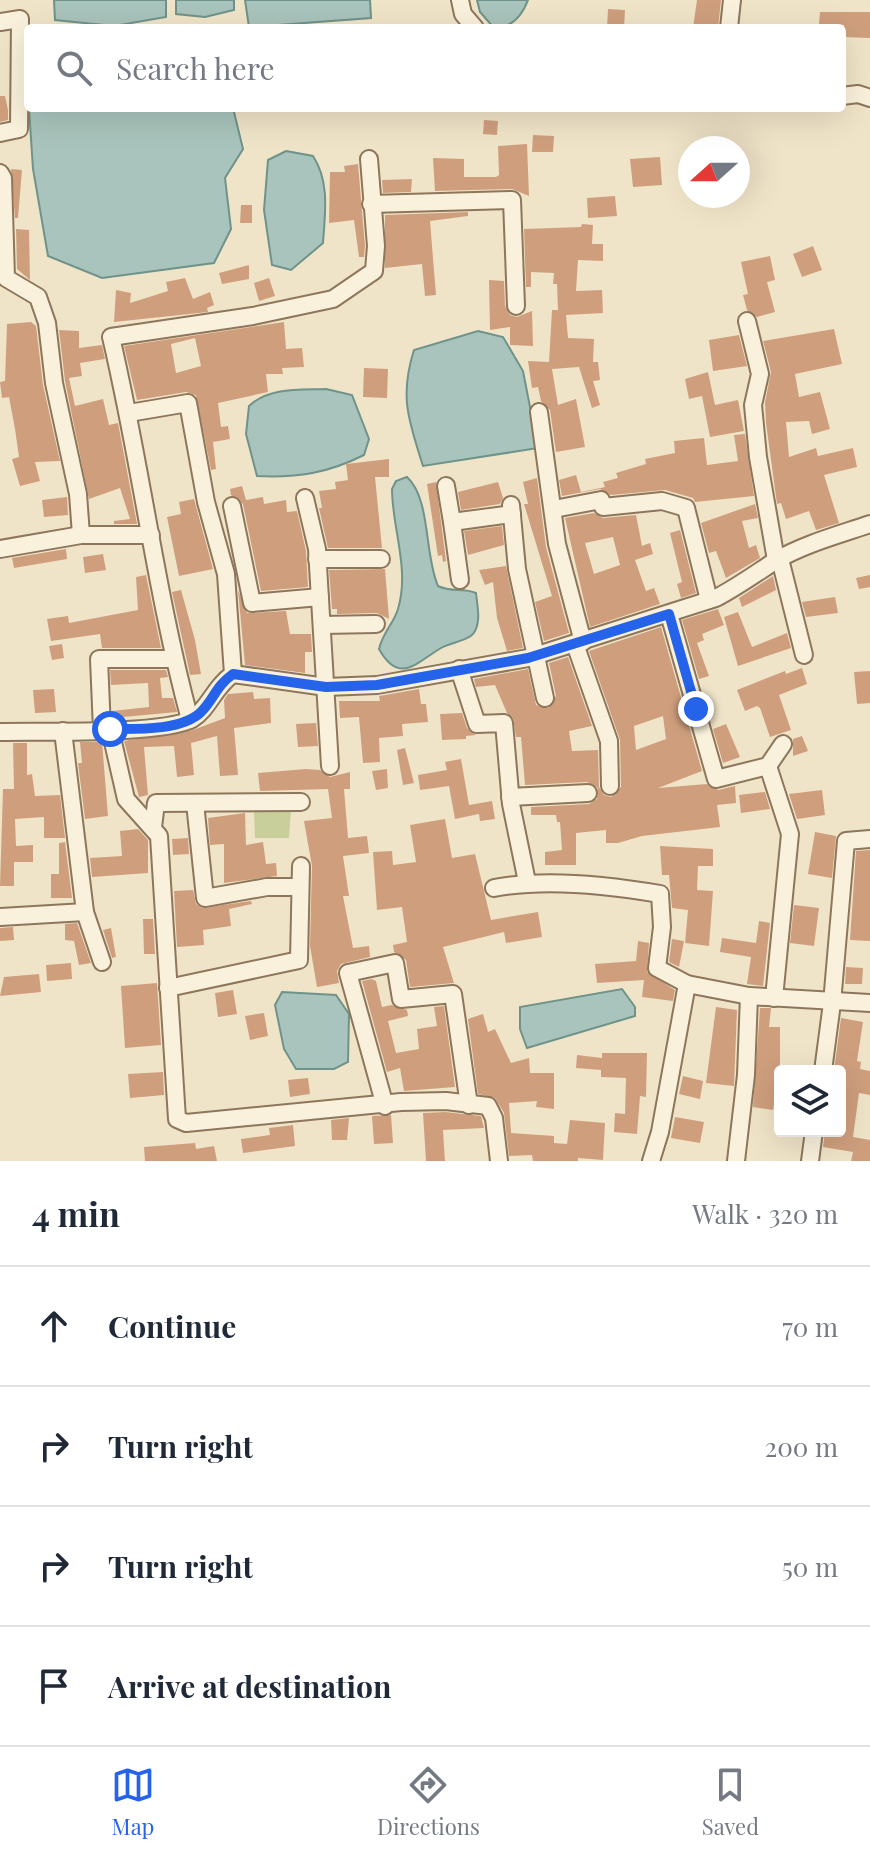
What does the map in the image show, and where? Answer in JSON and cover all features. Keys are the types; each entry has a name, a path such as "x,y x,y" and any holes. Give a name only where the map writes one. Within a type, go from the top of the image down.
{"street":[{"path":"460,0 463,14 472,24"},
{"path":"729,24 732,0"},
{"path":"0,22 20,19 19,129 0,133"},
{"path":"846,96 858,94 870,98"},
{"path":"190,720 174,659 129,413 111,337 253,316 333,299 374,271 376,246 369,159"},
{"path":"0,173 6,278 38,297 47,323 54,383 78,494 81,535"},
{"path":"371,204 512,200 516,306"},
{"path":"747,321 760,374 753,405 758,457 778,560 804,655"},
{"path":"129,413 188,403 206,502 226,574 233,674"},
{"path":"539,412 557,544 579,643 609,741 610,786"},
{"path":"446,486 460,580"},
{"path":"305,498 317,559 330,766"},
{"path":"554,509 601,500 603,507 662,501 686,508 709,600"},
{"path":"232,506 252,603 320,597"},
{"path":"452,522 511,510 517,569 545,698"},
{"path":"0,732 106,730 190,720 203,710 218,685 233,674 326,687 377,685 536,654 709,600 745,583 778,560 870,524"},
{"path":"0,549 81,535 151,535"},
{"path":"317,559 381,559"},
{"path":"669,614 716,779 768,766 783,744"},
{"path":"322,625 376,624"},
{"path":"174,659 99,659 106,730 126,799 153,827 160,846 174,1112 181,1123 446,1101 491,1109 499,1161"},
{"path":"459,669 477,724 504,723 510,797 527,882"},
{"path":"63,731 85,912 102,962"},
{"path":"768,766 790,834 774,998"},
{"path":"510,797 588,793"},
{"path":"153,827 156,803 301,802"},
{"path":"195,803 205,898 267,887 300,887"},
{"path":"824,1065 846,841 870,839"},
{"path":"168,988 299,960 301,866"},
{"path":"494,888 527,882 622,887 660,894 662,927 657,968 687,984 749,996 870,1003"},
{"path":"0,917 85,912"},
{"path":"385,1106 348,973 395,963 401,999 453,994 469,1105"},
{"path":"651,1161 660,1132 687,984"},
{"path":"736,1161 746,1075 749,996"},
{"path":"810,1161 813,1137"}],"green space":[{"path":"291,811 289,838 255,838 254,812"}],"water":[{"path":"54,0 166,0 166,17 126,24 55,20"},
{"path":"176,0 234,0 234,10 205,17 176,14"},
{"path":"245,0 370,0 371,18 249,24"},
{"path":"477,0 528,0 516,20 509,24 490,24 480,12"},
{"path":"29,112 234,112 243,149 225,178 231,229 214,263 102,278 48,256 33,169"},
{"path":"286,151 313,156 322,176 325,198 323,243 291,270 272,265 264,210 268,160"},
{"path":"478,331 503,337 523,371 538,448 423,466 408,409 407,382 414,350"},
{"path":"326,389 352,395 369,439 364,455 312,473 257,476 246,434 249,406 275,393"},
{"path":"407,477 415,487 424,513 438,586 476,593 478,617 477,627 469,637 441,648 408,668 401,668 386,660 379,649 396,614 401,594 401,564 392,489 396,481"},
{"path":"622,989 635,1007 635,1016 527,1048 520,1029 520,1007"},
{"path":"282,992 336,995 349,1014 348,1062 334,1069 296,1069 284,1049 275,1005"}],"building":[{"path":"697,0 721,0 718,24 694,24"},
{"path":"608,9 625,10 624,24 607,24"},
{"path":"820,12 870,12 870,38 846,37 846,24 819,24"},
{"path":"0,96 5,96 8,120 0,122"},
{"path":"484,120 498,121 497,135 483,134"},
{"path":"533,135 554,136 553,152 532,152"},
{"path":"527,144 529,196 512,189 435,191 433,158 464,159 464,177 496,177 499,175 498,146"},
{"path":"660,157 662,185 633,187 630,159"},
{"path":"358,164 364,257 359,257 354,220 329,223 330,172 345,172 344,166"},
{"path":"11,169 22,170 18,218 15,218"},
{"path":"412,179 411,192 383,193 382,180"},
{"path":"615,196 617,216 588,218 587,198"},
{"path":"241,205 252,205 252,223 240,223"},
{"path":"468,212 468,216 430,221 436,295 425,296 422,264 385,268 385,215"},
{"path":"582,224 593,225 592,244 603,244 603,261 578,260 576,291 602,290 603,313 566,315 568,338 594,339 593,362 598,362 600,380 593,381 600,405 592,408 579,367 552,369 558,405 576,399 585,447 556,452 550,410 541,401 538,387 532,388 528,361 549,362 552,310 558,310 557,284 553,284 554,273 531,272 531,287 526,287 524,229 581,227"},
{"path":"16,229 29,230 30,280 17,269"},
{"path":"813,246 822,270 802,277 793,254"},
{"path":"770,256 775,280 767,282 775,312 757,317 747,310 743,295 748,294 741,262"},
{"path":"249,265 249,279 222,284 219,273"},
{"path":"185,278 193,299 210,292 214,305 207,308 208,312 114,322 116,290 131,293 130,303 168,291 166,282"},
{"path":"269,278 275,296 259,301 254,283"},
{"path":"489,280 504,281 505,306 510,315 517,317 532,311 533,346 510,345 510,327 490,330"},
{"path":"31,322 36,326 43,385 60,461 35,462 40,481 20,486 12,459 19,457 9,397 2,398 0,382 5,381 7,324"},
{"path":"284,322 286,349 302,348 304,367 282,368 283,374 266,374 268,392 218,403 221,427 228,426 230,439 213,442 216,469 211,470 196,395 186,392 137,400 124,346","holes":["195,338 201,366 176,373 171,344"]},
{"path":"834,329 842,364 795,374 799,397 820,392 830,429 812,434 809,421 786,422 789,457 816,448 818,456 853,448 857,467 824,475 839,523 816,530 809,511 786,519 781,503 777,504 765,402 771,372 763,341"},
{"path":"59,330 79,331 79,348 102,345 105,359 80,363 82,376 69,378 75,406 103,399 109,425 118,423 137,524 114,524 114,521 130,519 120,488 89,499 65,381"},
{"path":"739,335 747,366 713,371 709,340"},
{"path":"364,368 388,369 387,398 363,397"},
{"path":"708,372 715,405 738,400 744,431 710,437 702,396 689,399 685,379"},
{"path":"745,434 754,496 695,502 693,498 665,490 611,495 600,489 562,496 559,480 576,475 581,492 605,487 603,482 618,478 616,473 646,464 645,459 675,453 674,441 704,438 707,465 738,461 734,435"},
{"path":"389,459 389,477 375,477 382,548 328,548 319,508 322,508 319,491 336,489 335,482 348,480 346,464"},
{"path":"537,478 546,547 569,633 544,641 535,602 552,596 524,504 528,504 523,482"},
{"path":"436,482 446,561 443,562 442,555 438,556 427,484"},
{"path":"498,482 503,498 500,504 461,510 458,492"},
{"path":"242,486 246,500 263,497 264,504 286,500 287,512 297,511 306,551 308,587 261,591 243,504 231,495 230,489"},
{"path":"67,497 68,515 44,517 42,500"},
{"path":"194,499 213,569 179,576 167,517 181,514 179,502"},
{"path":"755,504 758,518 742,521 749,548 756,545 760,558 726,578 716,551 709,553 701,523"},
{"path":"594,513 603,518 636,515 642,546 650,543 653,554 635,560 646,591 654,588 660,604 590,627 565,518","holes":["613,537 620,565 594,574 585,543"]},
{"path":"502,526 504,545 468,555 464,531"},
{"path":"680,530 696,593 681,598 677,584 682,582 670,533"},
{"path":"66,549 67,559 14,568 12,558"},
{"path":"103,554 106,570 85,573 83,557"},
{"path":"506,566 523,648 507,651 497,618 493,582 485,585 479,570"},
{"path":"385,569 389,619 377,613 337,614 337,609 332,609 329,570"},
{"path":"146,575 161,648 102,648 100,634 51,641 47,619 68,616 69,623 138,610 136,577"},
{"path":"870,575 870,587 859,589 856,578"},
{"path":"773,576 776,590 742,607 739,598"},
{"path":"181,590 201,674 190,675 172,592"},
{"path":"238,590 247,613 286,611 290,634 311,634 312,652 305,652 305,673 245,665"},
{"path":"835,597 838,613 806,617 802,602"},
{"path":"718,609 724,625 702,634 704,640 697,643 709,676 699,679 682,620"},
{"path":"738,612 752,647 787,633 791,648 738,666 724,617"},
{"path":"661,627 702,771 658,788 707,784 718,790 735,786 736,803 717,805 720,827 642,836 618,843 606,843 606,830 576,833 576,865 545,865 545,852 562,850 560,822 557,822 556,815 531,815 531,807 589,804 597,799 598,788 587,782 525,785 521,737 516,737 513,718 507,713 495,685 476,687 474,679 528,669 536,705 548,708 556,696 549,663 568,657 592,726 569,731 572,751 598,750 599,787 604,795 611,797 621,787 620,740 589,651","holes":["663,716 666,739 636,750 634,726"]},
{"path":"62,644 64,658 52,660 49,646"},
{"path":"802,668 807,684 779,695 791,730 770,737 760,708 757,706 745,711 737,690 785,671 786,674"},
{"path":"110,670 166,670 168,677 160,678 162,698 173,698 177,712 113,718 112,711 149,707 148,683 111,685"},
{"path":"870,671 870,703 857,704 854,672"},
{"path":"54,689 56,712 35,713 33,690"},
{"path":"419,689 421,704 426,704 428,722 402,724 403,736 379,738 380,762 363,763 359,717 340,718 339,701 380,701 379,696"},
{"path":"253,692 254,699 270,698 271,723 234,728 238,775 220,776 217,736 191,743 194,775 177,777 174,746 144,747 148,795 139,797 124,741 193,730 225,718 224,700 228,694"},
{"path":"462,713 467,728 476,735 466,736 466,739 442,740 440,714"},
{"path":"316,723 318,746 298,747 296,724"},
{"path":"726,724 740,757 723,763 713,729"},
{"path":"802,736 808,751 793,756 793,739"},
{"path":"80,742 102,742 108,816 85,819 78,763 82,763"},
{"path":"13,743 27,743 27,775 32,774 35,796 60,795 65,838 44,838 44,817 15,819 16,846 33,845 33,862 14,862 14,886 0,886 3,789 14,789"},
{"path":"405,748 414,783 403,785 397,750"},
{"path":"461,759 469,805 492,801 495,819 480,821 479,814 455,819 449,786 420,790 418,775 447,770 445,762"},
{"path":"387,769 388,788 376,790 372,771"},
{"path":"320,770 330,777 350,772 350,789 344,789 348,838 367,836 369,853 343,856 349,896 343,896 353,948 369,946 370,957 341,964 337,971 339,983 317,987 310,946 312,866 304,821 332,818 328,789 260,791 258,773"},
{"path":"822,790 825,815 797,819 789,794"},
{"path":"765,792 770,809 741,813 739,795"},
{"path":"245,813 246,845 263,842 266,864 276,863 277,876 224,883 224,844 210,845 208,818"},
{"path":"445,819 452,858 475,854 491,920 538,912 542,937 506,943 504,932 443,947 454,983 410,987 406,960 394,952 393,945 407,942 402,907 377,910 373,852 392,851 393,865 416,862 410,825"},
{"path":"138,829 148,840 148,873 92,877 90,858 122,856 120,831"},
{"path":"815,832 836,836 832,878 808,874"},
{"path":"188,838 189,854 173,855 172,839"},
{"path":"65,842 72,898 51,898 51,874 59,874 59,843"},
{"path":"660,846 713,849 713,866 698,866 697,890 713,891 709,946 685,943 688,910 672,908 669,875 662,875"},
{"path":"870,850 870,941 850,940 856,851"},
{"path":"193,890 196,904 202,908 251,901 252,904 229,909 231,926 203,930 204,945 177,947 174,891"},
{"path":"794,905 819,908 814,946 790,943"},
{"path":"143,919 153,919 155,954 144,954"},
{"path":"759,921 770,923 763,986 747,984 751,957 720,952 722,938 756,943"},
{"path":"77,923 91,963 79,965 74,941 65,940 65,924"},
{"path":"13,927 14,940 0,941 0,928"},
{"path":"111,928 116,957 112,958 103,930"},
{"path":"672,939 684,941 679,967 669,962"},
{"path":"638,941 649,943 647,972 675,990 673,1001 642,997 644,980 597,983 595,964 636,961"},
{"path":"71,963 72,979 47,981 46,965"},
{"path":"846,967 863,968 862,984 845,984"},
{"path":"39,974 41,992 0,996 4,977"},
{"path":"362,981 376,981 382,1007 392,1005 407,1010 408,1016 388,1021 396,1053 419,1049 417,1029 437,1026 434,1007 444,1006 455,1087 404,1091 400,1068 387,1072"},
{"path":"157,983 161,1045 125,1048 121,986"},
{"path":"233,990 237,1014 218,1017 215,993"},
{"path":"716,1007 737,1010 734,1086 706,1083"},
{"path":"760,1008 771,1008 769,1027 780,1027 780,1065 774,1065 774,1105 773,1110 753,1107"},
{"path":"264,1013 268,1036 250,1040 245,1016"},
{"path":"483,1014 488,1032 495,1029 511,1063 529,1058 530,1073 554,1073 554,1109 536,1107 537,1101 509,1103 511,1133 554,1136 554,1143 567,1144 570,1120 605,1123 603,1160 533,1161 532,1155 509,1156 504,1113 495,1098 478,1094 468,1019"},
{"path":"841,1018 863,1022 857,1061 861,1062 860,1069 870,1071 870,1095 859,1093 853,1137 870,1140 870,1161 851,1161 853,1152 823,1147 824,1137 846,1137 846,1065 835,1065"},
{"path":"602,1053 647,1053 646,1097 640,1096 637,1134 614,1132 615,1113 625,1114 626,1078 601,1077 601,1070 576,1068 577,1055 602,1058"},
{"path":"163,1072 164,1095 130,1098 128,1074"},
{"path":"683,1076 703,1081 700,1099 679,1094"},
{"path":"308,1078 310,1094 290,1097 288,1080"},
{"path":"423,1113 481,1116 484,1128 443,1130 445,1161 426,1161"},
{"path":"391,1115 393,1143 374,1144 372,1116"},
{"path":"675,1117 704,1122 700,1143 671,1138"},
{"path":"349,1118 347,1140 332,1140 331,1120"},
{"path":"293,1125 295,1146 243,1153 241,1139 270,1135 269,1128"},
{"path":"195,1143 196,1149 214,1146 217,1161 145,1161 144,1147"}],"route":[{"path":"110,729 138,729 190,720 203,710 218,685 233,674 326,687 377,685 528,658 669,614 696,709"}]}
